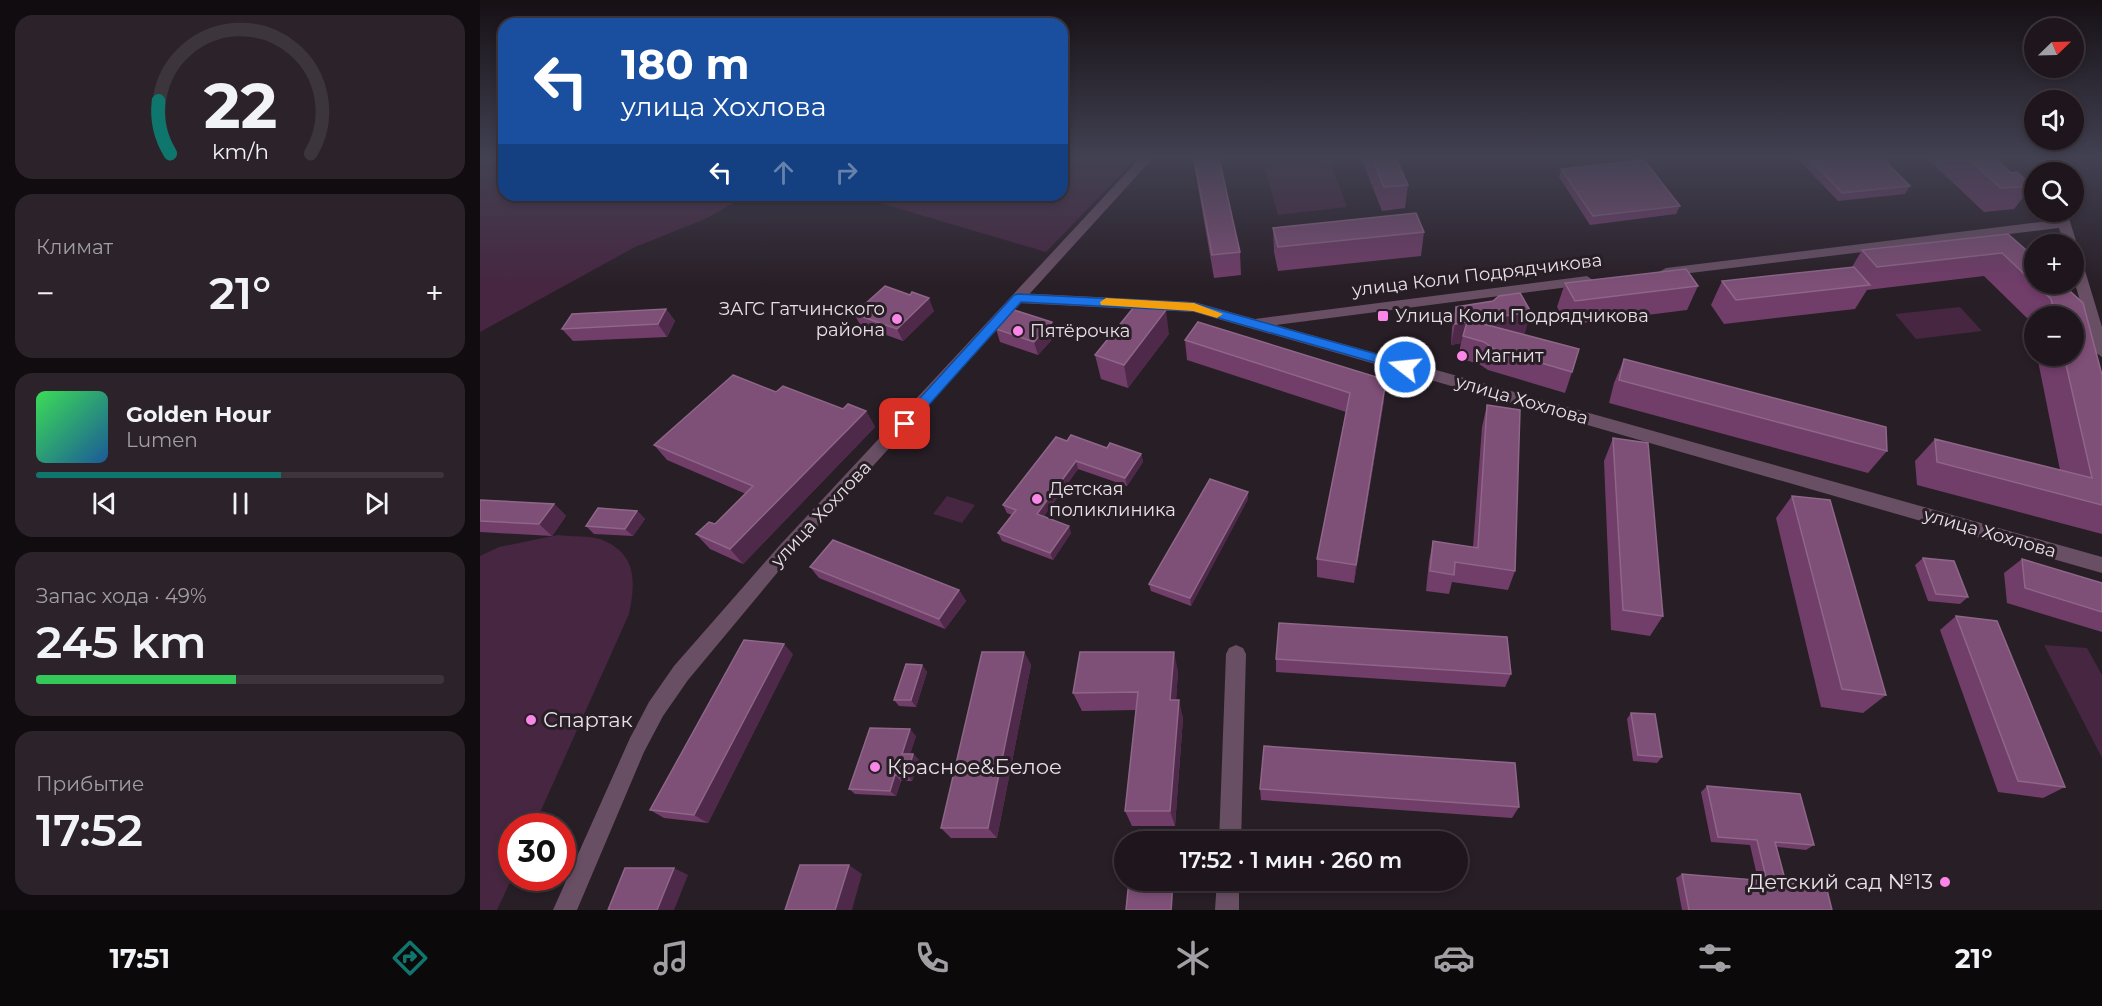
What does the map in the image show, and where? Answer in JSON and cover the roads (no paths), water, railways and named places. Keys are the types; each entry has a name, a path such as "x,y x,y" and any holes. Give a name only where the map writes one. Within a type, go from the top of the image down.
{"street":[{"path":"1018,298 1108,200"},
{"path":"1648,274 2027,222"},
{"name":"улица Коли Подрядчикова","path":"1252,323 1602,280"},
{"path":"2084,291 2102,352"},
{"name":"улица Хохлова","path":"565,910 637,745 656,710 681,673 786,550 905,424 1018,298 1194,307 2102,565"},
{"path":"1305,338 1297,326 1299,322 1311,316"},
{"path":"1230,831 1236,654"},
{"path":"1227,910 1228,891"}],"place":[{"name":"Улица Коли Подрядчикова","path":"1383,316"},
{"name":"ЗАГС Гатчинского района","path":"897,319"},
{"name":"Пятёрочка","path":"1018,331"},
{"name":"Магнит","path":"1462,356"},
{"name":"Детская поликлиника","path":"1037,499"},
{"name":"Спартак","path":"531,720"},
{"name":"Красное&Белое","path":"875,767"},
{"name":"Детский сад №13","path":"1945,882"}]}
